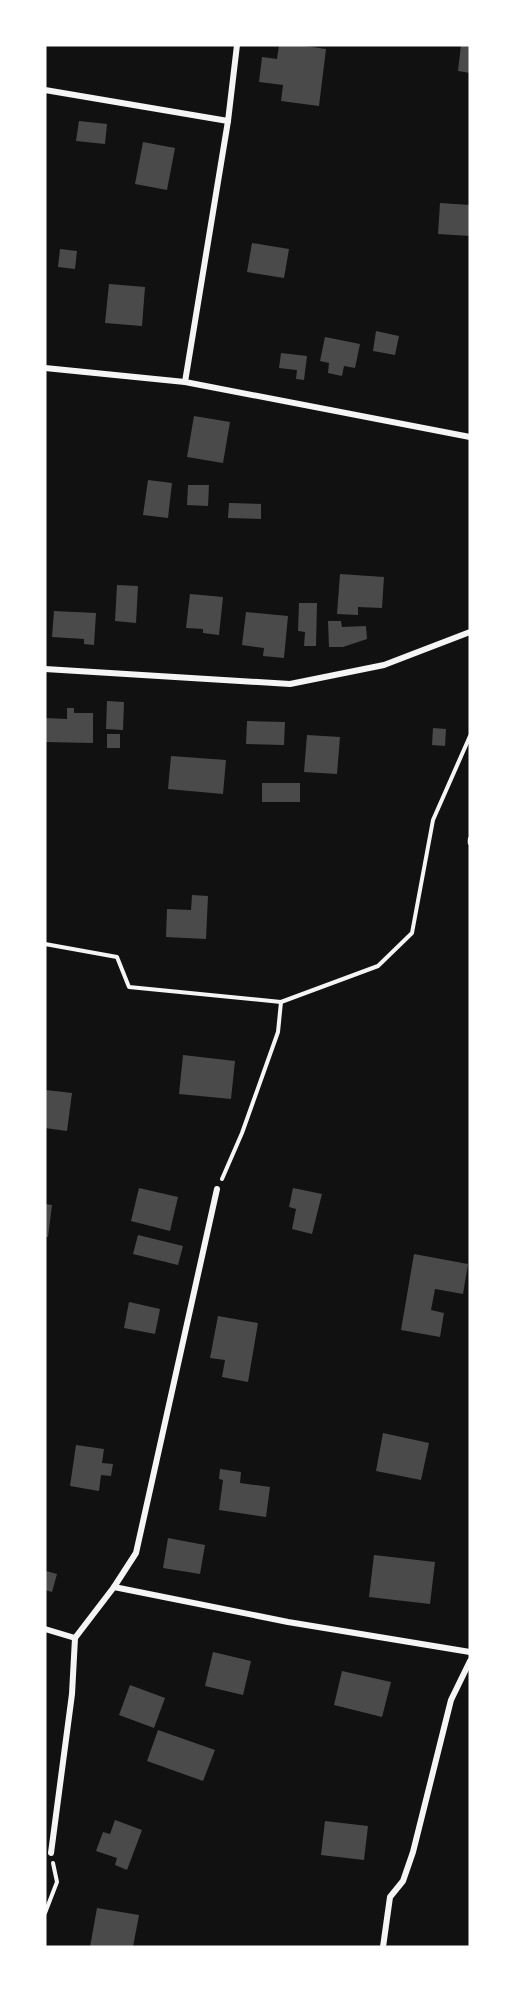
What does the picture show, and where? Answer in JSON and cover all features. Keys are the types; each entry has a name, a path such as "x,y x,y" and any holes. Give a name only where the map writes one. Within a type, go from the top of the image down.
{"street":[{"path":"184,382 228,121 237,45"},
{"path":"45,90 228,121"},
{"path":"45,368 184,382 470,437"},
{"path":"45,669 290,684 384,665 470,632"},
{"path":"51,1853 72,1694 75,1638 114,1587 136,1553 217,1189"},
{"path":"114,1587 288,1622 470,1652"},
{"path":"45,1629 75,1638"},
{"path":"383,1947 390,1897 403,1881 413,1852 451,1700 470,1661"}],"path":[{"path":"45,944 117,957 129,987 281,1002 378,966 412,933 433,820 470,736"},
{"path":"217,1189 243,1133 278,1032 281,1002"},
{"path":"45,1913 57,1882 51,1853"}],"building":[{"path":"279,45 326,49 319,106 281,101 283,85 259,82 262,57 277,59"},
{"path":"461,45 470,45 470,73 458,71"},
{"path":"79,121 107,124 105,144 76,141"},
{"path":"143,142 175,148 167,190 135,184"},
{"path":"440,203 470,205 470,236 438,234"},
{"path":"252,243 289,249 284,278 247,272"},
{"path":"60,249 77,251 75,269 58,267"},
{"path":"109,284 145,287 142,326 105,323"},
{"path":"376,331 399,336 395,355 373,351"},
{"path":"325,337 360,344 355,368 344,366 342,376 328,373 329,363 320,361"},
{"path":"281,353 307,356 304,380 296,379 297,370 279,368"},
{"path":"194,416 230,422 223,463 187,457"},
{"path":"148,480 172,483 168,518 143,515"},
{"path":"188,485 209,485 208,506 187,505"},
{"path":"229,503 261,504 261,519 228,518"},
{"path":"340,574 384,577 382,608 358,607 358,615 337,614"},
{"path":"117,585 138,586 136,623 115,621"},
{"path":"190,594 223,597 219,635 203,633 203,629 186,628"},
{"path":"299,603 317,603 316,646 304,646 305,632 298,631"},
{"path":"54,611 96,613 94,645 84,644 84,639 52,637"},
{"path":"246,612 288,616 284,658 263,656 264,648 242,645"},
{"path":"328,621 341,621 342,627 366,626 367,639 343,647 329,647"},
{"path":"107,701 124,702 123,730 106,729"},
{"path":"67,708 74,708 74,713 93,713 93,743 45,742 45,718 67,719"},
{"path":"247,721 285,722 284,745 246,744"},
{"path":"433,728 446,729 445,746 432,745"},
{"path":"107,734 120,734 120,748 107,748"},
{"path":"307,735 340,737 337,774 304,772"},
{"path":"171,756 226,760 223,794 168,789"},
{"path":"262,783 300,783 300,802 262,802"},
{"path":"192,895 208,896 206,939 166,937 167,909 191,910"},
{"path":"183,1055 235,1061 231,1099 179,1094"},
{"path":"46,1090 72,1093 67,1131 45,1128"},
{"path":"139,1188 178,1197 170,1231 131,1221"},
{"path":"293,1188 322,1194 312,1234 292,1229 296,1209 289,1207"},
{"path":"45,1204 52,1205 48,1237 45,1237"},
{"path":"138,1235 183,1246 178,1265 133,1254"},
{"path":"414,1254 468,1264 463,1294 435,1289 431,1310 444,1313 440,1337 401,1330"},
{"path":"129,1302 160,1309 155,1334 124,1328"},
{"path":"218,1316 258,1323 248,1382 222,1377 225,1360 210,1358"},
{"path":"383,1433 429,1443 421,1480 376,1471"},
{"path":"76,1445 104,1449 102,1463 113,1464 111,1476 101,1475 99,1491 70,1486"},
{"path":"220,1469 241,1472 240,1483 270,1487 266,1517 219,1510 223,1480 219,1479"},
{"path":"168,1538 205,1545 200,1574 163,1568"},
{"path":"374,1555 435,1562 430,1604 369,1597"},
{"path":"46,1571 57,1574 52,1592 45,1590"},
{"path":"213,1652 251,1661 243,1695 205,1686"},
{"path":"342,1671 391,1682 382,1717 334,1705"},
{"path":"130,1685 165,1698 154,1728 119,1715"},
{"path":"158,1730 215,1750 203,1781 147,1761"},
{"path":"115,1820 142,1830 127,1870 115,1865 117,1858 96,1851 103,1832 110,1834"},
{"path":"325,1821 368,1826 364,1860 321,1855"},
{"path":"97,1908 139,1915 133,1947 90,1947"}]}
